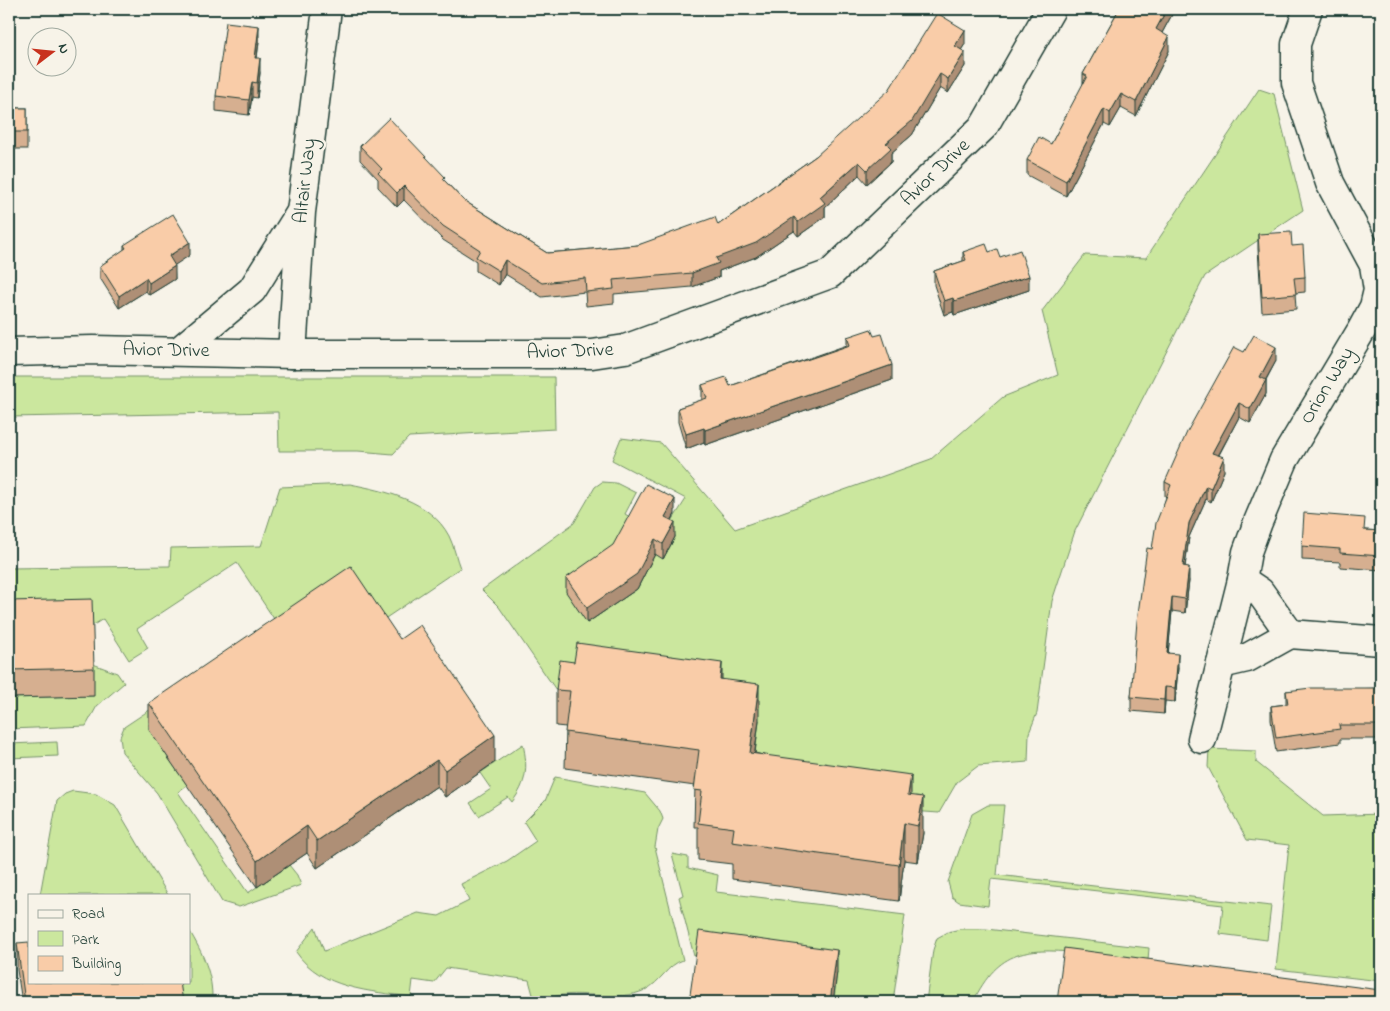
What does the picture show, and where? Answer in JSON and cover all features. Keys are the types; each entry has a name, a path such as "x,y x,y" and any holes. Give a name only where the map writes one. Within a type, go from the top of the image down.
{"street":[{"name":"Altair Way","path":"292,354 301,212 327,9"},
{"name":"Avior Drive","path":"9,352 179,351 292,354 592,354 626,349 830,274 984,126 1051,9"},
{"name":"Orion Way","path":"1202,739 1242,580 1247,552 1255,530 1284,460 1361,331 1374,307 1379,290 1374,266 1330,183 1296,83 1296,44 1308,9"},
{"path":"179,351 252,290 301,212"},
{"path":"1242,580 1260,592 1290,634"},
{"path":"1221,664 1247,658 1290,634 1381,641"}],"green space":[{"path":"1259,89 1274,94 1303,210 1205,276 1075,531 1052,601 1037,713 1029,733 1028,762 978,766 957,782 939,813 911,811 556,690 499,607 482,590 574,523 595,487 602,482 616,483 636,493 625,514 638,525 657,554 664,558 665,532 686,499 612,460 621,438 661,443 735,529 931,459 1003,397 1058,375 1042,311 1085,255 1146,258"},
{"path":"9,377 554,377 555,429 409,437 393,454 358,451 279,451 278,412 9,417"},
{"path":"350,484 406,499 430,514 441,524 449,536 460,568 374,626 286,637 237,563 137,629 148,648 129,660 103,619 92,626 9,628 9,568 170,566 171,548 261,546 280,487"},
{"path":"93,664 117,673 124,683 97,706 86,726 9,729 9,698 93,696"},
{"path":"151,709 149,730 187,785 178,792 248,893 289,865 297,875 301,885 239,907 222,902 157,793 122,752 120,737 124,727"},
{"path":"57,742 58,756 9,758 9,744"},
{"path":"523,744 526,767 521,788 517,795 512,802 508,797 479,816 470,803 491,789 480,773"},
{"path":"1209,749 1256,751 1256,762 1323,816 1381,814 1381,981 1276,969 1289,845 1247,840 1208,767"},
{"path":"555,777 645,793 660,811 663,819 658,829 655,847 683,960 677,962 651,987 624,996 579,994 554,997 535,1002 529,980 446,968 434,983 413,980 411,997 363,990 333,981 319,974 306,964 296,952 315,927 324,951 418,913 439,916 469,901 461,884 507,861 536,841 524,822 545,801"},
{"path":"73,791 96,794 115,805 167,894 40,894 57,801 65,794"},
{"path":"988,805 1004,805 997,875 1271,906 1267,940 1220,934 1223,905 991,879 988,906 959,902 952,897 948,882 972,814"},
{"path":"672,854 688,857 688,868 718,875 716,892 905,915 893,1002 844,1002 844,1000 834,999 837,972 699,953 694,956 679,897 683,895"},
{"path":"960,929 986,929 1149,948 1148,960 1063,951 1031,952 1017,955 1005,961 993,971 973,1002 926,1002 933,950 937,938 948,932"},
{"path":"190,932 199,947 209,973 212,1002 179,1002 176,984 190,984"}],"building":[{"path":"9,9 12,9 13,56 9,56"},
{"path":"1119,9 1167,9 1156,29 1169,37 1136,102 1121,94 1110,113 1104,109 1066,181 1027,160 1039,137 1051,144 1087,76 1083,74"},
{"path":"937,13 965,30 955,46 965,52 948,79 940,74 912,121 886,143 891,148 867,170 859,162 820,197 825,203 798,222 794,217 756,243 716,258 719,263 692,273 613,280 614,289 586,292 585,278 542,283 505,260 499,271 476,257 480,250 443,226 404,186 397,193 378,173 382,169 360,146 389,118 445,177 443,179 463,200 547,253 638,245 715,217 718,225 816,156 889,90"},
{"path":"226,22 259,26 255,58 260,58 257,83 252,82 249,100 216,96"},
{"path":"9,108 27,108 27,132 9,132"},
{"path":"173,214 190,242 169,256 175,266 149,283 146,278 119,296 100,266 126,248 124,245"},
{"path":"1291,232 1292,246 1303,245 1305,277 1294,278 1296,294 1262,297 1258,234"},
{"path":"986,244 989,252 997,249 1000,257 1020,250 1029,276 954,301 953,298 944,301 934,271 966,260 963,252"},
{"path":"871,329 874,336 882,334 892,365 705,430 704,428 686,434 678,408 707,398 702,385 726,377 730,386 850,345 847,337"},
{"path":"1254,335 1276,347 1260,377 1266,380 1250,409 1239,403 1212,453 1224,457 1211,488 1206,486 1189,523 1183,566 1189,567 1185,599 1172,597 1167,653 1178,654 1175,688 1165,687 1164,700 1131,697 1137,621 1147,548 1152,549 1156,523 1171,485 1165,482 1187,432 1234,347 1244,352"},
{"path":"646,484 675,499 665,517 675,522 663,544 655,539 637,574 587,608 566,578 613,545"},
{"path":"1304,513 1365,518 1364,530 1381,531 1381,556 1340,553 1340,549 1302,546"},
{"path":"351,566 400,639 420,625 495,735 445,770 437,760 317,841 307,826 257,861 149,703"},
{"path":"92,599 94,668 9,670 9,601"},
{"path":"577,643 722,663 720,679 759,684 750,753 911,775 908,795 923,797 918,826 904,823 899,865 732,842 734,828 698,823 702,791 694,790 699,750 565,732 570,691 556,690 560,660 574,662"},
{"path":"1311,688 1381,688 1381,725 1339,725 1340,729 1276,738 1271,706 1288,704 1286,691"},
{"path":"699,931 837,950 830,1002 689,1002"},
{"path":"28,942 28,984 180,984 183,1002 25,1002 17,943"},
{"path":"1064,948 1380,990 1378,1002 1057,1002"}]}
